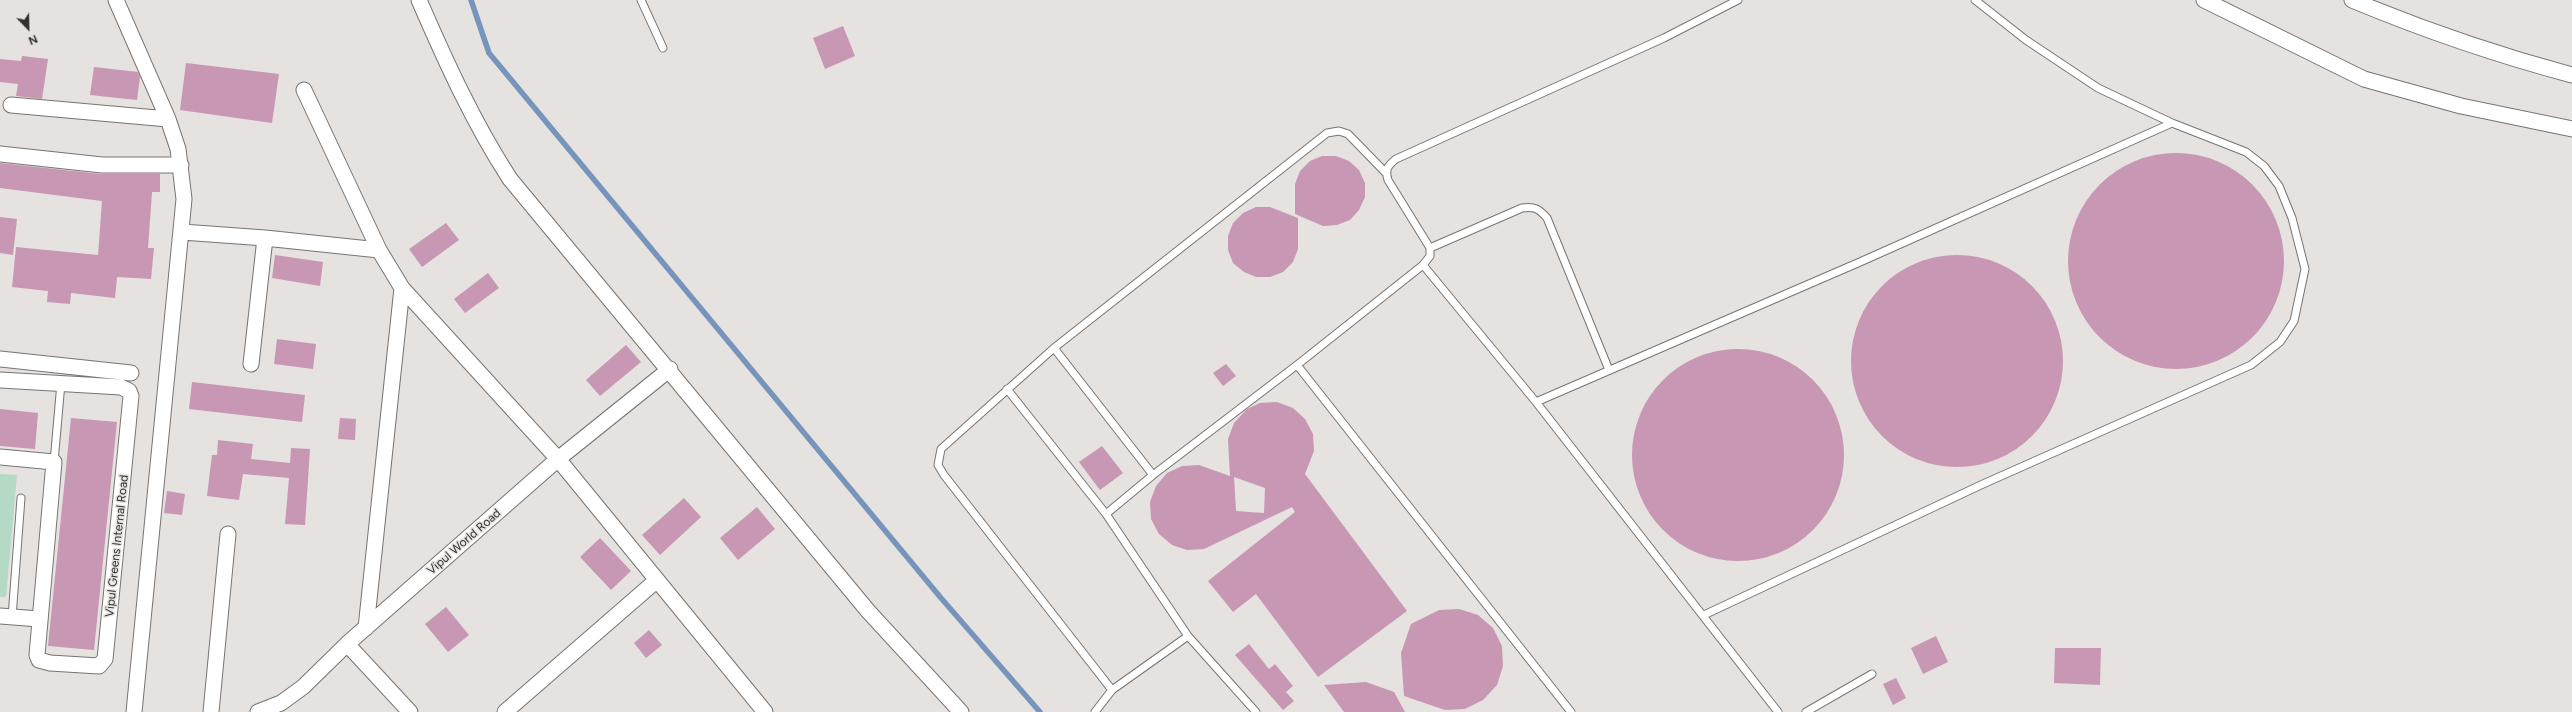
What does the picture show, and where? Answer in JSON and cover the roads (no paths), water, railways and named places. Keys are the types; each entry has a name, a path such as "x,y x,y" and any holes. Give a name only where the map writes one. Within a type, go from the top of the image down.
{"street":[{"path":"116,0 168,119 181,165 184,199 182,232 134,712"},
{"path":"419,0 466,106 485,142 510,179 670,370 868,612 961,712"},
{"path":"2204,0 2364,79 2461,106 2572,129"},
{"path":"2352,0 2409,24 2505,58 2572,76"},
{"path":"304,90 379,250 402,288 558,460 765,712"},
{"path":"11,105 168,119"},
{"path":"0,154 102,165 181,165"},
{"path":"182,232 265,238 379,250"},
{"path":"251,364 265,238"},
{"path":"366,628 402,288"},
{"path":"0,359 131,373"},
{"name":"Vipul World Road","path":"258,712 281,703 303,687 347,644 558,460 670,370"},
{"name":"Vipul Greens Internal Road","path":"0,380 121,387 129,391 131,396 103,664 94,666 39,660 37,654 54,462"},
{"path":"0,457 54,462"},
{"path":"211,712 228,534"},
{"path":"505,712 657,580"},
{"path":"6,616 39,619"},
{"path":"347,644 410,712"}],"lane":[{"path":"641,0 663,48"},
{"path":"1385,172 1389,164 1396,159 1664,38 1738,0"},
{"path":"1704,615 1983,484 2251,365 2280,342 2294,321 2305,269 2292,218 2279,186 2264,166 2246,152 2172,123 2098,88 2026,40 1975,0"},
{"path":"1536,402 1860,262 2172,123"},
{"path":"1106,514 1153,475 1297,365 1423,265 1430,256 1430,248 1388,180 1385,172 1348,134 1339,131 1327,133 1054,348 941,450 938,465 1112,690"},
{"path":"1430,248 1522,208 1533,206 1547,218 1609,370"},
{"path":"1423,265 1536,402 1704,615 1778,712"},
{"path":"1054,348 1153,475"},
{"path":"1297,365 1571,712"},
{"name":"Vipul Greens Internal Road","path":"54,462 61,383"},
{"path":"1007,389 1106,514 1188,636 1256,712"},
{"path":"6,616 21,498"},
{"path":"1095,712 1112,690 1188,636"},
{"path":"1806,712 1872,674"}],"waterway":[{"path":"471,0 489,53 941,598 1040,712"}]}
